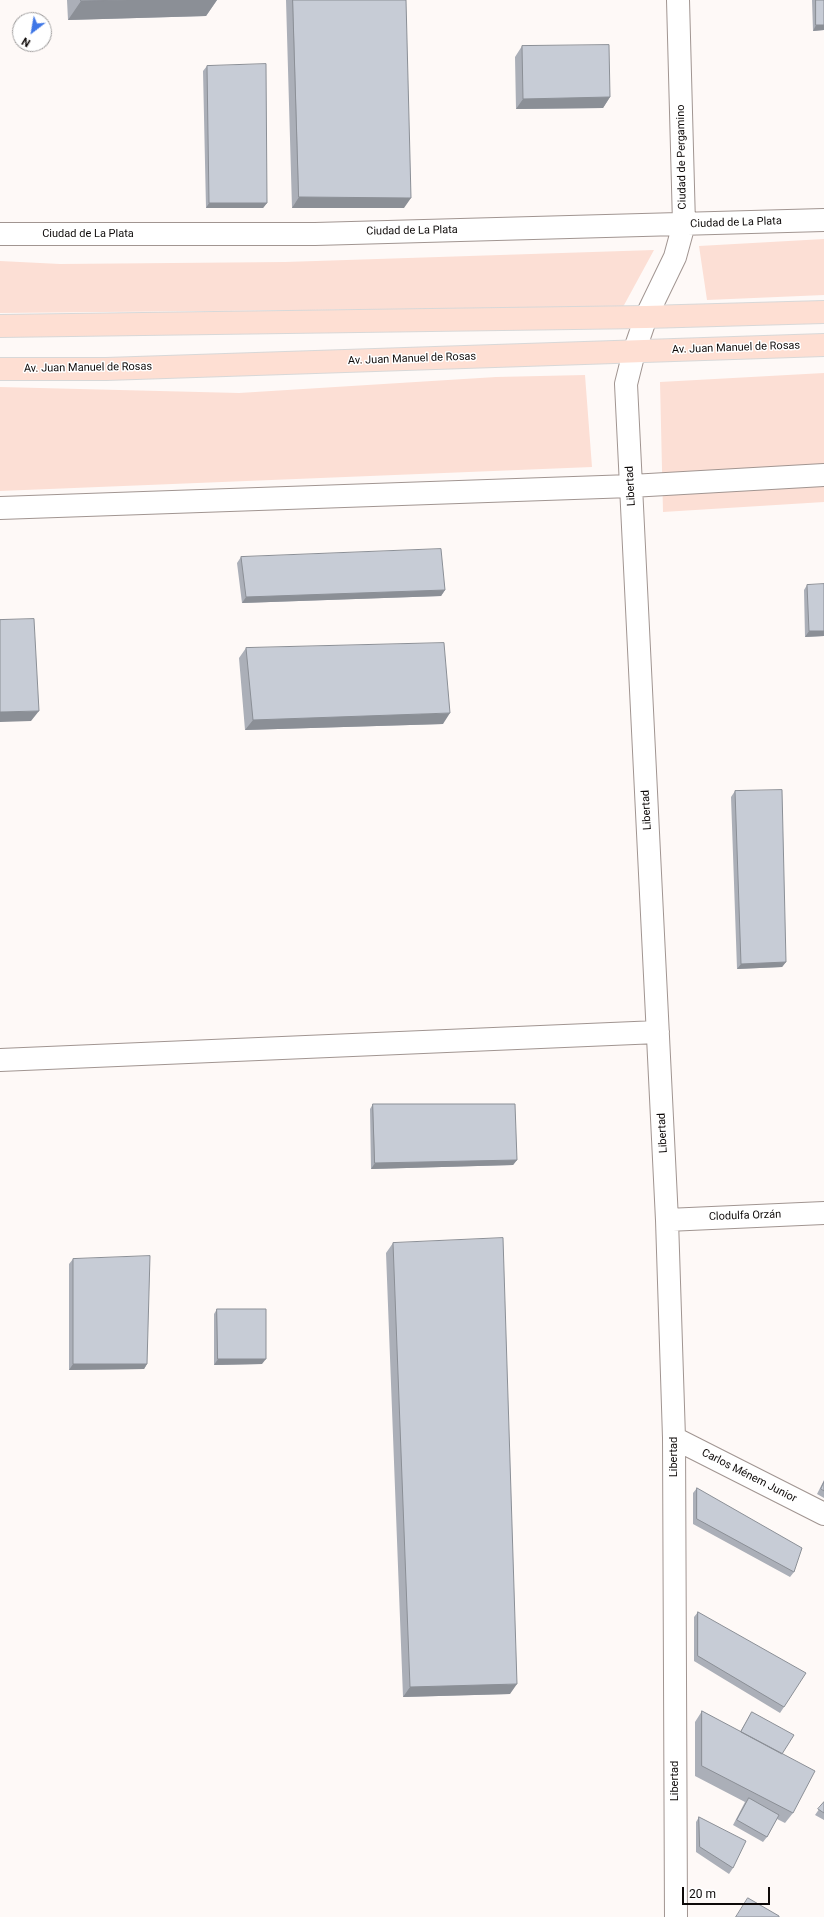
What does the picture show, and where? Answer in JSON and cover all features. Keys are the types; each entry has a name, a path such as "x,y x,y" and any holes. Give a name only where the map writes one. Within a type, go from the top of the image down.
{"main road":[{"path":"0,326 646,318 824,312"},
{"name":"Av. Juan Manuel de Rosas","path":"0,369 106,369 824,345"}],"street":[{"name":"Ciudad de Pergamino","path":"634,352 646,318 675,257 684,224 678,0"},
{"name":"Ciudad de La Plata","path":"0,234 316,234 824,220"},
{"name":"Libertad","path":"634,352 626,384 667,1220 674,1438 676,1917"},
{"path":"0,508 632,486 824,475"},
{"path":"0,1060 658,1032"},
{"name":"Clodulfa Orzán","path":"667,1220 824,1213"},
{"name":"Carlos Ménem Junior","path":"674,1438 824,1514"}],"shaded area":[{"path":"824,239 824,295 707,300 699,246"},
{"path":"654,250 623,307 0,313 0,261 60,264 285,262"},
{"path":"824,373 824,502 663,512 660,382"},
{"path":"585,375 592,467 0,491 0,387 239,393 496,377"}],"building":[{"path":"81,0 128,0 81,1"},
{"path":"293,0 406,0 411,198 299,197"},
{"path":"816,0 824,0 824,25 816,25"},
{"path":"609,45 610,97 523,99 522,46"},
{"path":"266,64 267,203 209,203 207,66"},
{"path":"441,549 445,590 246,597 241,557"},
{"path":"824,584 824,631 809,631 807,585"},
{"path":"34,619 39,711 0,712 0,620"},
{"path":"444,643 450,713 253,720 246,648"},
{"path":"782,790 786,962 741,964 735,791"},
{"path":"373,1104 515,1104 517,1160 375,1163"},
{"path":"503,1238 517,1684 410,1687 393,1243"},
{"path":"150,1256 147,1364 73,1364 73,1259"},
{"path":"217,1309 266,1309 266,1359 218,1359"},
{"path":"824,1482 824,1491 821,1489"},
{"path":"697,1488 802,1548 794,1572 697,1519"},
{"path":"698,1612 806,1673 784,1707 698,1656"},
{"path":"702,1711 815,1771 793,1813 702,1766"},
{"path":"752,1712 794,1735 782,1754 741,1732"},
{"path":"749,1798 779,1815 767,1837 737,1820"},
{"path":"824,1802 824,1813 818,1809"},
{"path":"699,1817 746,1841 733,1868 700,1847"},
{"path":"748,1898 779,1916 779,1917 736,1917"}]}
